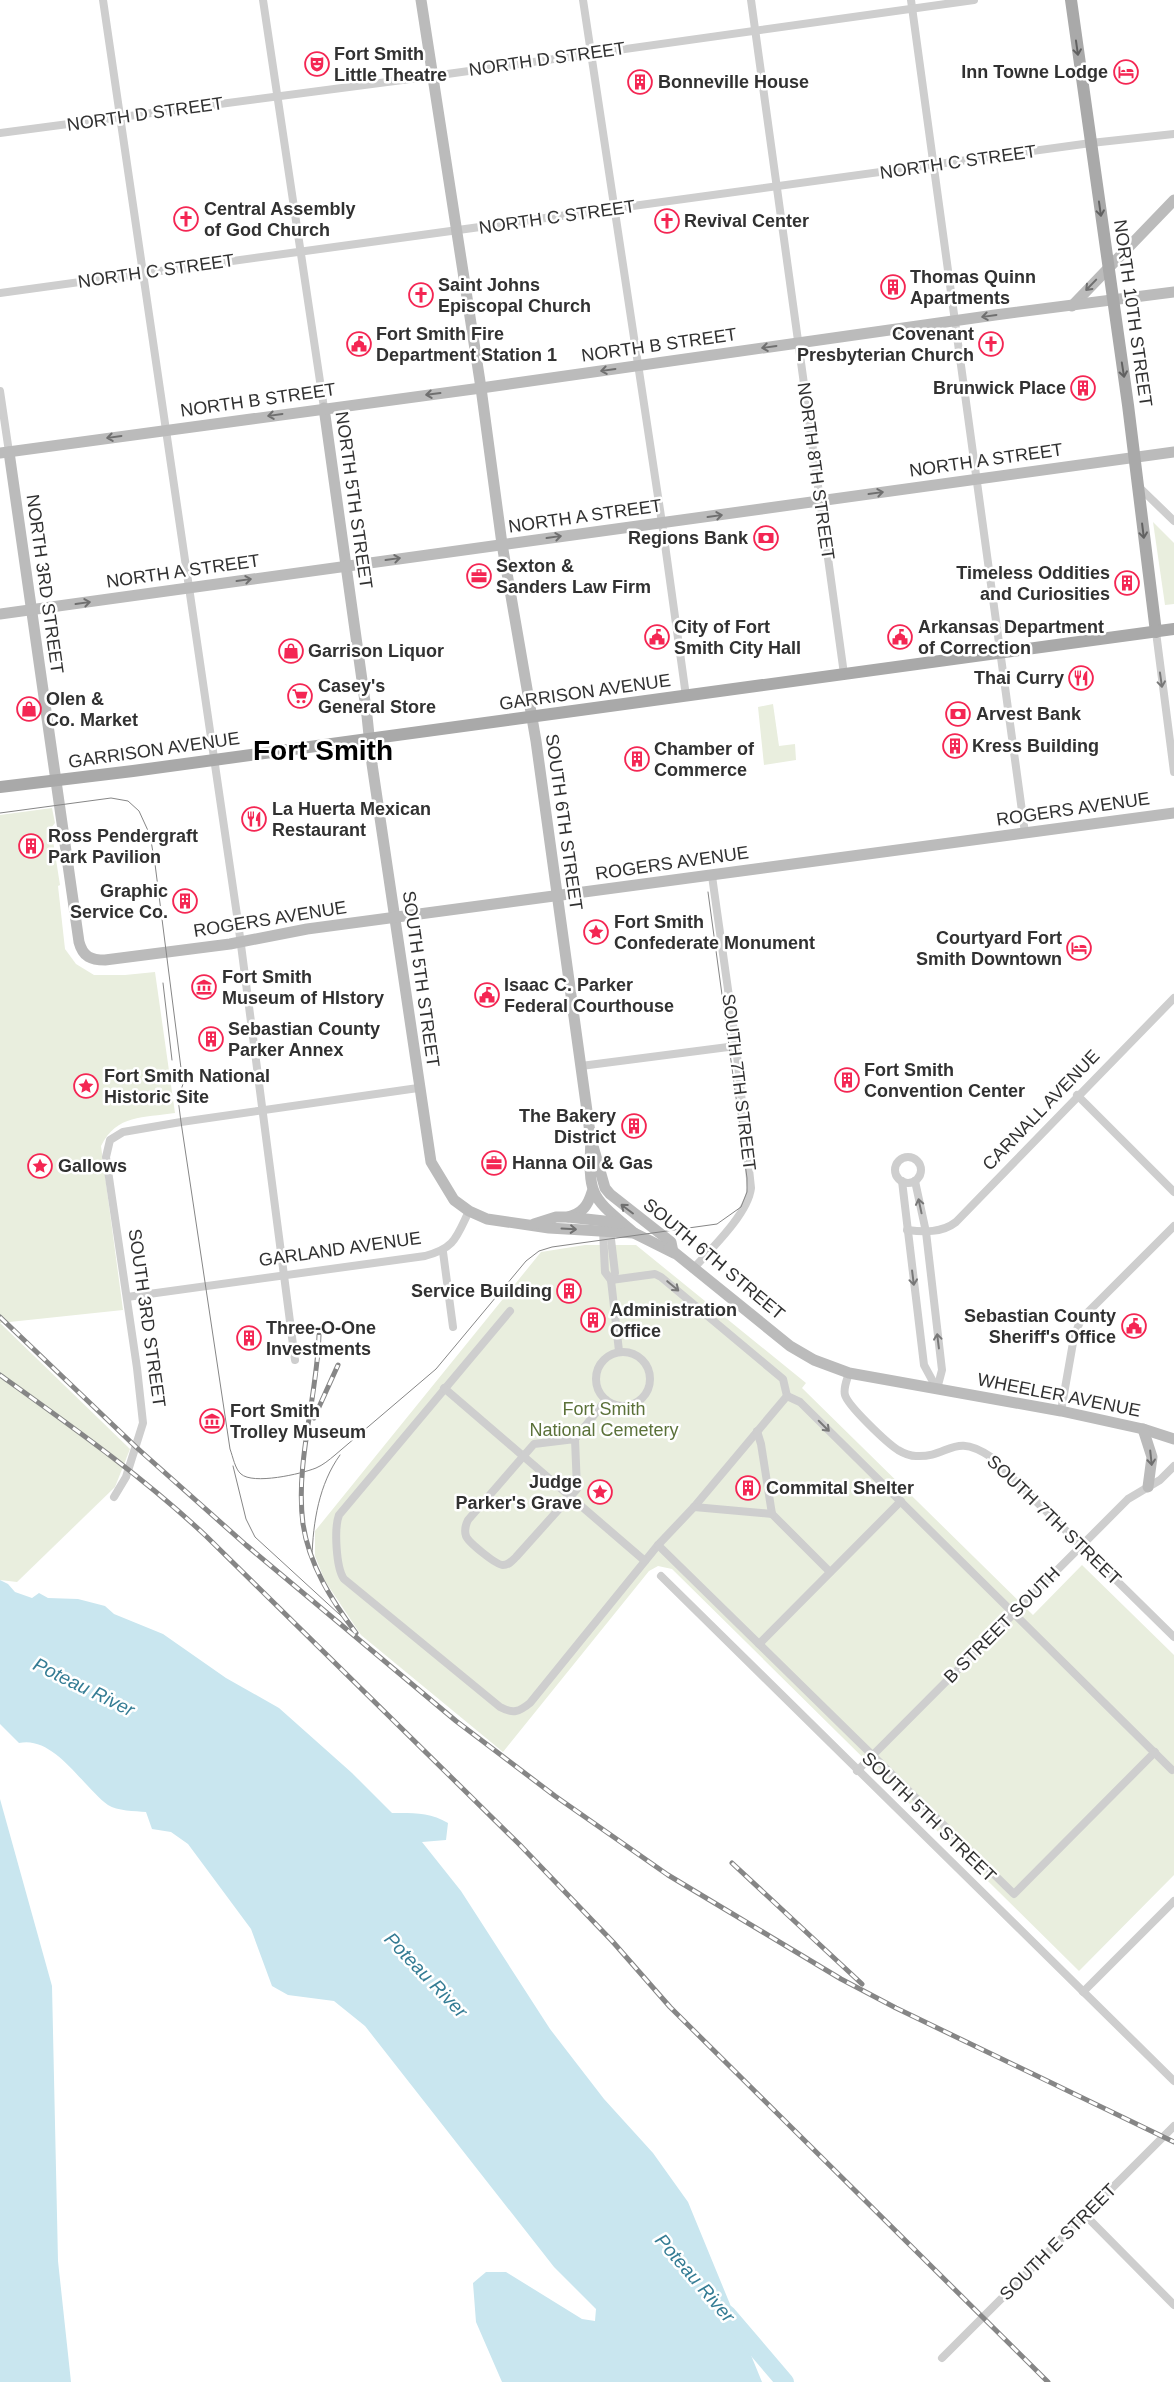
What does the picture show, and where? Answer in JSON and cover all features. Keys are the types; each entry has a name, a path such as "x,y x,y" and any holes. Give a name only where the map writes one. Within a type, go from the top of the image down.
{"main road":[{"name":"NORTH 10TH STREET","path":"1070,0 1135,457 1156,632"},
{"name":"GARRISON AVENUE","path":"0,787 214,760 1174,629"}],"street":[{"path":"103,0 240,942 295,1360"},
{"name":"NORTH 5TH STREET","path":"263,0 368,716 368,738"},
{"name":"SOUTH 6TH STREET","path":"421,0 455,231 481,388 502,544 531,717 558,897 590,1140 592,1192 602,1206 634,1233"},
{"path":"583,0 662,523 686,696"},
{"name":"NORTH 8TH STREET","path":"751,0 844,674"},
{"path":"911,0 1025,833"},
{"name":"NORTH D STREET","path":"0,133 433,76 974,0"},
{"name":"NORTH C STREET","path":"0,293 1091,143 1174,134"},
{"path":"1072,306 1174,200"},
{"name":"NORTH B STREET","path":"4,452 481,388 956,320 1174,292"},
{"name":"NORTH 3RD STREET","path":"0,391 4,452 31,610 57,781"},
{"name":"NORTH A STREET","path":"0,614 1174,452"},
{"path":"1137,486 1174,521"},
{"path":"1156,632 1174,772"},
{"name":"SOUTH 5TH STREET","path":"368,738 418,1088 431,1162 454,1200 469,1211"},
{"name":"ROGERS AVENUE","path":"57,781 79,942 86,956 96,960 240,942 307,929 558,897 1174,813"},
{"name":"SOUTH 7TH STREET","path":"693,1269 743,1209 750,1196 751,1176 736,1046 712,876"},
{"name":"CARNALL AVENUE","path":"908,1230 926,1232 950,1226 963,1216 1077,1096 1174,998"},
{"path":"581,1066 736,1046"},
{"path":"262,1109 418,1088"},
{"path":"1077,1096 1174,1192"},
{"name":"SOUTH 3RD STREET","path":"114,1497 126,1476 143,1423 127,1297 106,1157 110,1140 123,1132 262,1109"},
{"name":"SOUTH 6TH STREET","path":"590,1140 605,1188 671,1242 674,1253 798,1352 849,1373"},
{"path":"915,1181 906,1183 902,1181 896,1175 896,1164 909,1157 917,1161 921,1170 915,1181 926,1232 942,1370 937,1389"},
{"path":"902,1181 924,1365 937,1389"},
{"path":"568,1217 582,1210 588,1203 592,1192"},
{"path":"592,1192 596,1215 605,1228 605,1272 611,1280 620,1352"},
{"path":"469,1211 487,1219 534,1224 549,1228 605,1228 622,1223 665,1244 674,1253"},
{"name":"GARLAND AVENUE","path":"127,1297 443,1252 454,1240 469,1211"},
{"path":"534,1224 556,1217 568,1217 605,1228 634,1233 674,1253"},
{"path":"1061,1412 1074,1336 1081,1319 1174,1226"},
{"path":"443,1252 453,1327"},
{"path":"611,1280 655,1274 661,1277 783,1379 787,1396"},
{"path":"510,1311 339,1514 336,1522 339,1566 344,1579 500,1708 515,1712 530,1703 658,1545 694,1507 787,1396"},
{"path":"620,1352 629,1352 642,1358 650,1372 650,1386 646,1394 634,1404 619,1406 606,1400 597,1386 597,1372 605,1358 620,1352"},
{"path":"849,1373 937,1389"},
{"name":"SOUTH 7TH STREET","path":"849,1373 844,1390 848,1402 896,1449 914,1456 925,1456 951,1446 960,1445 981,1450 991,1457 1174,1637"},
{"path":"444,1388 645,1561"},
{"name":"WHEELER AVENUE","path":"937,1389 1061,1412 1143,1430 1174,1439"},
{"path":"787,1396 800,1402 1172,1770"},
{"path":"575,1439 534,1444 468,1520 464,1533 467,1539 496,1563 503,1565 510,1563 577,1489 575,1439 606,1400"},
{"path":"1143,1430 1152,1457 1148,1487"},
{"path":"757,1431 761,1444 772,1514 830,1572"},
{"name":"B STREET SOUTH","path":"857,1770 1128,1499 1164,1477 1174,1466"},
{"path":"759,1644 901,1501"},
{"path":"694,1507 772,1514"},
{"path":"658,1545 1014,1894 1155,1752"},
{"name":"SOUTH 5TH STREET","path":"661,1576 1174,2081"},
{"path":"1084,1992 1174,1901"},
{"name":"SOUTH E STREET","path":"942,2358 1174,2126"},
{"path":"1085,2215 1174,2305"}],"green space":[{"path":"1153,522 1174,543 1174,604 1165,605"},
{"path":"773,704 779,746 795,744 796,760 764,765 758,707"},
{"name":"Fort Smith National Historic Site","path":"52,808 55,823 51,828 60,885 58,886 65,949 76,964 94,975 125,975 155,972 175,1113 142,1117 123,1123 107,1136 101,1146 123,1310 0,1323 0,815"},
{"name":"Fort Smith National Cemetery","path":"585,1245 636,1245 806,1383 802,1388 1033,1615 1082,1565 1174,1655 1174,1875 1079,1971 672,1569 658,1566 649,1571 503,1752 361,1635 325,1581 315,1556 315,1531 541,1252"},
{"path":"0,1323 130,1449 115,1487 17,1582 0,1580"}],"water":[{"path":"0,1580 8,1584 15,1592 32,1598 39,1593 48,1598 78,1599 105,1606 114,1614 163,1634 226,1678 279,1708 352,1773 392,1813 428,1815 448,1823 446,1840 422,1842 461,1891 550,2029 604,2099 653,2153 688,2202 762,2382 502,2382 476,2322 473,2283 486,2272 506,2272 582,2319 595,2321 596,2309 554,2267 365,2026 334,2001 288,1995 272,1986 251,1929 188,1844 171,1832 152,1829 146,1812 121,1810 108,1805 56,1754 32,1743 19,1743 0,1724"},
{"path":"0,1799 52,1986 58,2261 71,2382 0,2382"}],"waterway":[{"name":"Poteau River","path":"727,2314 785,2382"}],"tram line":[{"path":"0,813 111,798 128,801 139,811 150,835 183,1084 178,1099 230,1449 239,1472 247,1477 256,1479 300,1473 324,1464 436,1369 526,1261 539,1251 552,1247 717,1224 741,1207 747,1192 747,1178 708,892"},
{"path":"163,983 172,1060"},
{"path":"312,1557 318,1504 327,1478 340,1455"},
{"path":"233,1466 246,1519 255,1537 351,1625"}],"railway":[{"path":"0,1317 136,1447 246,1545 456,1721 555,1796 668,1875 841,1979 896,2008 1174,2142"},
{"path":"319,1335 315,1382 304,1454 301,1501 303,1524 310,1554 316,1568 330,1595 356,1633"},
{"path":"314,1418 338,1365"},
{"path":"0,1375 131,1472 206,1536 519,1844 613,1942 670,2007 1048,2382"},
{"path":"732,1863 862,1984"}],"place":[{"name":"Fort Smith Little Theatre","path":"317,64"},
{"name":"Inn Towne Lodge","path":"1126,72"},
{"name":"Bonneville House","path":"640,82"},
{"name":"Central Assembly of God Church","path":"186,219"},
{"name":"Revival Center","path":"667,221"},
{"name":"Thomas Quinn Apartments","path":"893,287"},
{"name":"Saint Johns Episcopal Church","path":"421,295"},
{"name":"Fort Smith Fire Department Station 1","path":"359,344"},
{"name":"Covenant Presbyterian Church","path":"991,344"},
{"name":"Brunwick Place","path":"1083,388"},
{"name":"Regions Bank","path":"766,538"},
{"name":"Sexton & Sanders Law Firm","path":"479,576"},
{"name":"Timeless Oddities and Curiosities","path":"1127,583"},
{"name":"City of Fort Smith City Hall","path":"657,637"},
{"name":"Arkansas Department of Correction","path":"900,637"},
{"name":"Garrison Liquor","path":"291,651"},
{"name":"Thai Curry","path":"1081,678"},
{"name":"Casey's General Store","path":"300,696"},
{"name":"Olen & Co. Market","path":"29,709"},
{"name":"Arvest Bank","path":"958,714"},
{"name":"Kress Building","path":"955,746"},
{"name":"Chamber of Commerce","path":"637,759"},
{"name":"La Huerta Mexican Restaurant","path":"254,819"},
{"name":"Ross Pendergraft Park Pavilion","path":"31,846"},
{"name":"Graphic Service Co.","path":"185,901"},
{"name":"Fort Smith Confederate Monument","path":"596,932"},
{"name":"Courtyard Fort Smith Downtown","path":"1079,948"},
{"name":"Fort Smith Museum of HIstory","path":"204,987"},
{"name":"Isaac C. Parker Federal Courthouse","path":"487,995"},
{"name":"Sebastian County Parker Annex","path":"211,1039"},
{"name":"Fort Smith Convention Center","path":"847,1080"},
{"name":"Fort Smith National Historic Site","path":"86,1086"},
{"name":"The Bakery District","path":"634,1126"},
{"name":"Hanna Oil & Gas","path":"494,1163"},
{"name":"Gallows","path":"40,1166"},
{"name":"Service Building","path":"569,1291"},
{"name":"Administration Office","path":"593,1320"},
{"name":"Sebastian County Sheriff's Office","path":"1134,1326"},
{"name":"Three-O-One Investments","path":"249,1338"},
{"name":"Fort Smith Trolley Museum","path":"212,1421"},
{"name":"Commital Shelter","path":"748,1488"},
{"name":"Judge Parker's Grave","path":"600,1492"}],"district":[{"name":"Fort Smith","path":"323,750"}]}
